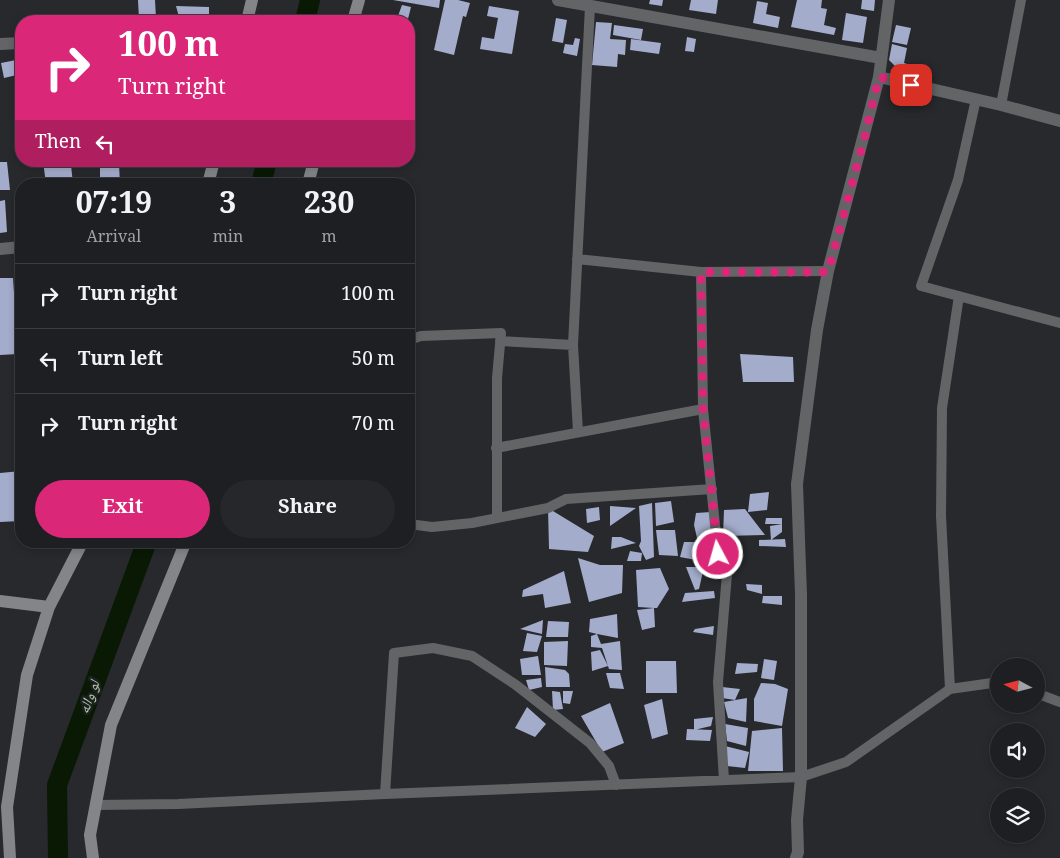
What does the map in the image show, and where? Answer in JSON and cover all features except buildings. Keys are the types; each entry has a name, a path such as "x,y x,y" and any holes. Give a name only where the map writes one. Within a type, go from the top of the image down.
{"street":[{"path":"248,15 252,0"},
{"path":"355,15 359,0"},
{"path":"558,0 881,58"},
{"path":"796,858 798,852 797,820 801,777 801,594 798,484 817,330 828,272 879,77 889,0"},
{"path":"0,44 15,43"},
{"path":"879,77 1002,105 1060,121"},
{"path":"0,249 15,248"},
{"path":"10,858 7,807 28,676 49,607 79,548"},
{"path":"93,858 90,835 111,725 183,548"},
{"path":"0,601 49,607"}],"lane":[{"path":"1002,105 1021,0"},
{"path":"578,432 573,345 590,6"},
{"path":"976,99 958,180 922,286 1060,323"},
{"path":"577,259 701,272 828,272"},
{"path":"701,272 703,409 718,554 728,562 718,682 724,780"},
{"path":"950,689 941,516 942,408 959,296"},
{"path":"415,338 421,336 501,333 497,378 497,518"},
{"path":"500,341 573,345"},
{"path":"496,448 703,409"},
{"path":"415,525 432,527 472,523 548,508 566,499 712,489"},
{"path":"385,794 394,653 433,648 472,656 516,685 590,744 609,766 616,785"},
{"path":"96,805 178,804 801,777 846,762 950,689 990,683"},
{"path":"1045,696 1060,702"}],"waterway":[{"name":"لو واله","path":"306,15 310,0"},
{"name":"لو واله","path":"263,178 265,167"},
{"name":"لو واله","path":"58,858 57,785 144,548"}],"route":[{"path":"718,554 703,409 701,272 828,272 879,77 911,85"}]}
